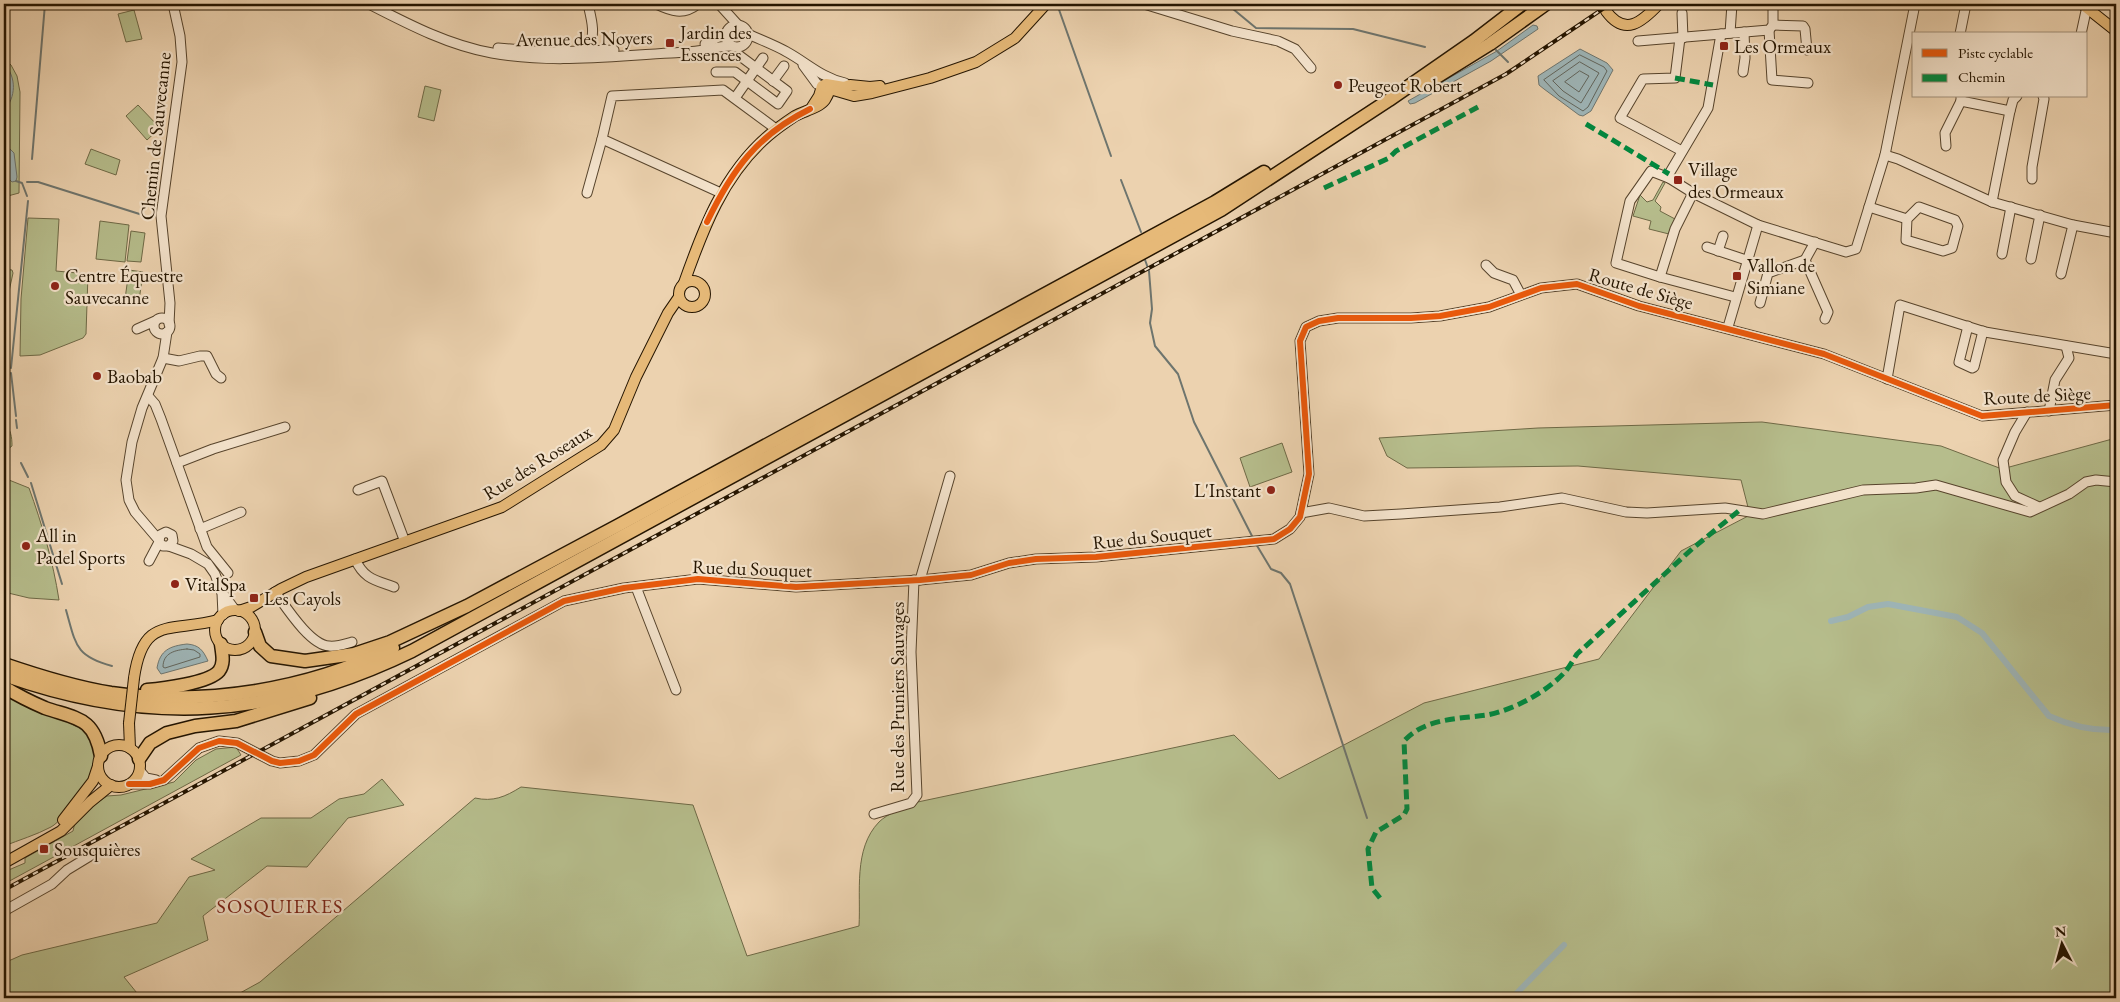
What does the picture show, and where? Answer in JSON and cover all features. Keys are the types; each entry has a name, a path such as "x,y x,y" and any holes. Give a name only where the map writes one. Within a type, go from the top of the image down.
{"highway":[{"path":"254,627 260,646 271,656 305,661 354,654 390,642 459,610 1215,202 1292,155 1390,91 1509,4"},
{"path":"4,675 67,695 110,704 150,708 194,709 244,706 282,698 371,670 412,651 1221,210 1474,41 1522,4"},
{"path":"1287,167 1490,44 1546,4"},
{"path":"4,663 72,685 110,692 152,696 196,697 240,694 322,677 364,662 493,596 617,526"},
{"path":"139,765 150,744 167,733 195,726 236,720 280,708 379,672 462,630 499,603"},
{"path":"4,663 116,688 156,689 202,679 216,673 222,662 218,638"},
{"path":"4,687 46,708 76,716 87,723 97,740 100,761"}],"main road":[{"path":"826,84 854,96 930,78 976,62 1015,38 1046,4"},
{"path":"1603,7 1610,16 1621,24 1639,23 1659,4"},
{"path":"2089,5 2098,13 2100,18 2116,31"},
{"path":"2089,5 2116,25"},
{"path":"826,84 844,87 850,84 870,87 930,78"},
{"name":"Rue des Roseaux","path":"237,611 306,577 502,507 601,445 614,430 636,377 672,307 681,300 680,289 688,278 707,222 721,193 742,161 776,129 825,100 826,84"},
{"path":"681,300 695,306 702,301 704,292 701,284 688,278"},
{"path":"199,625 218,638 226,648 239,650 250,644 264,598"},
{"path":"100,761 102,777 111,785 124,786 129,784 139,765 130,748 129,723 137,658 144,642 153,634 165,628 199,625 237,611 245,613 254,627"},
{"path":"218,638 220,618"},
{"path":"34,846 53,831 83,796 93,781 105,751 118,745 129,723"},
{"path":"118,745 130,748"},
{"path":"4,863 61,831 90,802 111,785"}],"street":[{"name":"Chemin de Sauvecanne","path":"163,355 162,330 170,302 161,216 182,62 180,36 173,4"},
{"name":"Avenue des Noyers","path":"369,4 412,25 465,42 491,48 577,55 694,51 716,46 731,46"},
{"path":"588,4 593,32 599,42 611,50"},
{"path":"656,4 676,12 686,11 698,4"},
{"path":"1144,4 1232,31 1278,41 1294,49 1311,68"},
{"path":"1669,178 1669,174 1708,108 1732,4"},
{"path":"1773,4 1771,28 1772,80 1808,83"},
{"path":"1736,297 1616,263 1630,201 1633,196 1651,171 1669,178 1694,193 1758,225 1846,252 1856,249 1885,155 1915,4"},
{"path":"1960,32 1966,4"},
{"path":"2082,32 2089,5"},
{"path":"721,6 748,34 796,58 817,84 826,84"},
{"path":"721,6 727,31 726,40 731,46 738,47 744,44 772,45"},
{"path":"1682,13 1681,38 1675,78 1643,78 1620,118 1682,151"},
{"path":"727,31 738,25"},
{"path":"1638,41 1803,26 1807,50"},
{"name":"Avenue des Noyers","path":"577,55 596,51 702,45 712,42 727,31"},
{"path":"577,55 589,47 593,32"},
{"path":"1743,72 1745,58 1744,32"},
{"path":"744,44 748,34"},
{"path":"596,51 599,42"},
{"path":"716,57 740,56 787,91 778,104 735,72 716,72"},
{"path":"735,98 763,58"},
{"path":"773,81 784,66"},
{"path":"587,193 612,96 723,90 776,129"},
{"path":"1992,202 2010,111 2016,98"},
{"path":"2032,179 2032,168 2044,98"},
{"path":"1946,146 1945,133 1961,99 2010,111"},
{"path":"602,139 721,193"},
{"path":"1885,155 1898,158 1992,202 2073,225 2116,234"},
{"path":"1660,277 1675,230 1694,193"},
{"path":"1869,207 1907,219"},
{"path":"1920,207 1955,220 1958,226 1952,248 1943,252 1906,240 1907,219 1920,207"},
{"path":"2002,254 2011,207"},
{"path":"2031,259 2040,215"},
{"path":"1728,327 1746,260 1758,225"},
{"path":"2062,274 2073,225"},
{"path":"1718,251 1723,236"},
{"path":"1760,304 1768,273 1805,260 1815,242"},
{"path":"1707,247 1746,260"},
{"path":"1805,260 1828,312 1825,319"},
{"path":"1486,265 1494,273 1516,282 1521,295"},
{"name":"Route de Siège","path":"1255,541 1274,539 1290,529 1301,513 1309,474 1300,341 1306,327 1319,321 1338,318 1440,316 1489,307 1542,288 1577,284 1639,306 1728,327 1824,354 1982,416 2116,405"},
{"path":"157,320 170,302"},
{"path":"1887,378 1900,305 1983,331 2116,354"},
{"path":"165,319 162,330 145,328 137,329 157,320 165,319"},
{"path":"157,320 162,330"},
{"path":"1968,326 1959,362 1972,368 1974,367 1983,331"},
{"path":"2049,410 2055,380 2069,358 2066,346"},
{"path":"221,378 216,374 207,356 179,361 163,355 142,408 132,442 126,480 129,500 143,524 165,541 211,567 222,591 237,611"},
{"path":"148,396 155,404 210,553 228,574"},
{"path":"2028,412 2015,432 2003,460 2006,482 2015,496 2038,507"},
{"path":"177,463 213,449 285,427"},
{"name":"Rue des Pruniers Sauvages","path":"874,814 905,806 911,803 917,795 911,652 917,580 950,476"},
{"path":"1301,513 1329,508 1364,516 1401,514 1500,507 1562,498 1626,512 1647,514 1725,508 1763,514 1864,490 1916,488 1936,485 2030,512 2069,494 2086,482 2096,480 2116,482"},
{"path":"358,490 382,481 405,542"},
{"path":"200,529 242,512"},
{"name":"Rue du Souquet","path":"164,780 199,748 219,741 237,743 266,759 280,762 299,761 314,755 356,714 564,601 624,588 698,579 796,587 917,580 971,575 1009,563 1036,559 1096,557 1255,541"},
{"path":"355,559 360,571 368,577 394,587"},
{"path":"636,587 676,690"},
{"path":"220,618 222,591"},
{"path":"275,592 307,634 319,644 329,646 352,642"},
{"path":"139,765 151,780 164,780"},
{"path":"129,784 150,784 164,780"},
{"path":"4,911 52,884 67,870 90,856"}],"green space":[{"path":"134,10 142,39 126,42 118,14"},
{"path":"4,58 11,65 17,76 20,92 19,193 4,197"},
{"path":"425,86 441,90 434,121 418,117"},
{"path":"138,105 160,128 147,140 126,116"},
{"path":"91,149 120,160 116,175 85,164"},
{"path":"1663,182 1665,183 1655,201 1661,207 1660,211 1675,219 1669,234 1649,229 1651,221 1633,216 1640,195 1647,202 1653,200"},
{"name":"Centre Équestre Sauvecanne","path":"28,218 59,219 56,271 88,274 86,334 83,338 40,355 20,356 21,299"},
{"path":"100,221 129,225 125,262 96,259"},
{"path":"131,231 145,233 141,262 127,261"},
{"path":"4,269 12,270 13,273 8,296 8,336 4,353"},
{"path":"129,270 143,272 139,301 125,299"},
{"path":"1762,422 1941,446 2002,469 2116,438 2116,998 231,998 260,982 475,798 499,798 521,787 693,805 747,956 859,926 860,871 865,845 871,833 882,819 913,803 1234,735 1279,779 1424,703 1599,659 1681,551 1750,515 1741,480 1578,466 1407,468 1387,456 1379,438 1538,428"},
{"path":"4,424 10,431 12,446 4,452"},
{"path":"1282,443 1292,472 1250,487 1240,458"},
{"name":"All in Padel Sports","path":"4,478 29,488 47,543 59,600 29,598 4,592"},
{"path":"4,692 76,726 86,728 97,749 97,757 94,768 81,792 57,822 51,827 4,846"},
{"path":"236,747 241,755 4,884 4,872 25,863 25,858 73,831 75,822 88,809 107,796 121,795 174,782 196,760 216,749"},
{"path":"382,779 404,805 348,818 307,867 267,866 203,916 208,940 124,977 141,998 4,998 4,963 22,955 157,923 189,877 215,870 191,859 261,818 311,818 339,799 364,794"}],"water":[{"path":"1533,25 1537,26 1538,29 1491,61 1415,103 1410,104 1408,101 1497,51"},
{"path":"1580,49 1607,63 1613,70 1591,111 1583,116 1539,85 1538,76"},
{"path":"4,63 13,81 13,94 4,111"},
{"path":"10,149 14,153 17,177 16,181 12,182 4,174 4,150"},
{"path":"187,644 200,649 208,661 161,674 157,668 163,653 176,646"}],"waterway":[{"path":"32,159 45,4"},
{"path":"1057,4 1111,156"},
{"path":"1227,4 1256,28 1353,29 1425,47"},
{"path":"1496,50 1508,62"},
{"path":"1121,180 1141,232"},
{"path":"16,181 22,183 27,196"},
{"path":"27,182 38,182 149,217"},
{"path":"11,368 28,201"},
{"path":"1144,257 1149,271 1152,309 1150,323 1155,346 1178,374 1194,422 1253,538"},
{"path":"11,373 16,416"},
{"path":"16,420 17,428"},
{"path":"21,463 28,477"},
{"path":"31,483 62,584"},
{"path":"1256,544 1271,569 1281,573 1290,584 1367,818"},
{"path":"1831,621 1848,617 1868,607 1888,604 1957,617 1982,633 2049,716 2065,723 2082,727 2098,730 2116,730"},
{"path":"66,610 72,632 79,647 91,658 112,666"},
{"path":"1516,994 1564,945"}],"railway":[{"path":"4,890 1506,74 1610,4"}],"marked path":[{"path":"1675,78 1713,85"},
{"path":"1324,188 1389,158 1396,151 1478,107"},
{"path":"1586,124 1669,174"},
{"path":"1380,898 1372,888 1368,849 1376,832 1404,815 1407,809 1404,741 1412,733 1432,724 1497,713 1518,705 1538,694 1566,671 1577,654 1692,549 1741,509"}],"cycle path":[{"path":"707,222 726,186 748,156 775,130 810,109"},
{"path":"129,784 150,784 164,780 199,748 219,741 237,743 272,761 280,763 299,761 314,755 356,714 564,601 624,588 698,579 796,587 920,580 971,575 1009,563 1036,559 1096,557 1274,539 1290,529 1300,517 1309,474 1300,341 1306,327 1319,321 1338,318 1440,316 1489,307 1541,288 1577,284 1639,306 1824,354 1982,416 2116,405"}],"place":[{"name":"Jardin des Essences","path":"670,43"},
{"name":"Les Ormeaux","path":"1724,46"},
{"name":"Peugeot Robert","path":"1338,85"},
{"name":"Village des Ormeaux","path":"1678,180"},
{"name":"Vallon de Simiane","path":"1737,276"},
{"name":"Centre Équestre Sauvecanne","path":"55,286"},
{"name":"Baobab","path":"97,376"},
{"name":"L'Instant","path":"1271,490"},
{"name":"All in Padel Sports","path":"26,546"},
{"name":"VitalSpa","path":"175,584"},
{"name":"Les Cayols","path":"254,598"},
{"name":"Sousquières","path":"44,849"}],"district":[{"name":"SOSQUIERES","path":"280,906"}]}
